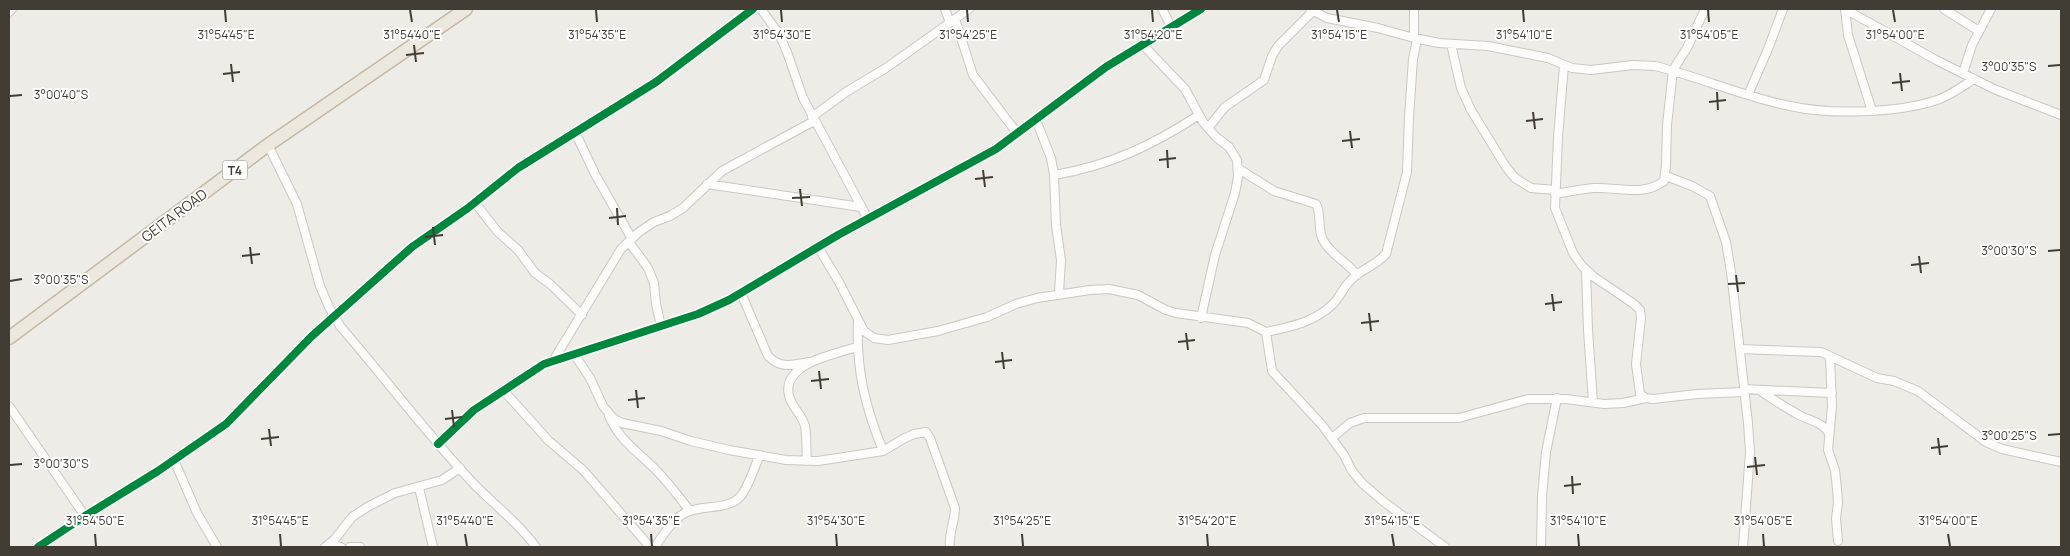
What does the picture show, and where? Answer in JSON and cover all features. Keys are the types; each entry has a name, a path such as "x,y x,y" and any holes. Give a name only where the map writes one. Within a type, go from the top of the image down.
{"highway":[{"name":"GEITA ROAD","path":"9,338 268,145 466,9"}],"street":[{"path":"9,12 12,9"},
{"path":"38,547 174,460 226,424 291,356 412,247 475,203 518,168 656,82 753,9"},
{"path":"761,9 783,43 795,80 813,119 868,219"},
{"path":"945,9 953,21 973,75 1018,134"},
{"path":"553,361 608,270 622,249 630,241 654,222 670,216 683,208 722,171 813,119 846,92 886,68 970,9"},
{"path":"1162,9 1171,26"},
{"path":"438,444 474,410 524,376 553,361 698,314 741,293 868,219 996,149 1106,67 1201,9"},
{"path":"818,248 864,331 868,336 874,338 888,340 938,331 987,317 1016,304 1059,293 1090,290 1122,291 1138,295 1166,310 1201,318 1248,323 1266,332 1298,325 1334,303 1350,280 1378,264 1386,254 1404,189 1409,154 1409,117 1416,38 1414,9"},
{"path":"1451,44 1461,88 1471,110 1506,167 1515,178 1531,188 1555,192 1606,188 1639,191 1658,186 1664,181 1666,176 1667,125 1673,70 1687,48 1704,9"},
{"path":"1748,94 1783,9"},
{"path":"1845,9 1848,35 1872,111"},
{"path":"1845,9 1994,89 2061,116"},
{"path":"1944,9 1954,11 1979,31"},
{"path":"1963,73 1972,45 1991,9"},
{"path":"1208,128 1225,107 1264,80 1272,56 1278,46 1311,10 1327,18 1416,38 1451,44 1496,47 1548,58 1572,68 1592,70 1633,65 1655,66 1791,107 1858,113 1872,111 1934,101 1955,92 1974,79"},
{"path":"1142,44 1185,89 1208,128 1234,153 1238,169 1235,193 1215,255 1201,318"},
{"path":"1564,65 1555,192 1556,208 1573,253 1586,270 1640,310 1636,377 1640,394 1646,398"},
{"path":"1054,175 1108,162 1146,147 1199,115"},
{"path":"1036,120 1048,149 1054,175 1056,225 1061,264 1059,293"},
{"path":"575,132 594,174 630,241 648,268 654,283 656,304 662,326"},
{"path":"268,145 297,204 320,286 340,326 438,444 501,510 522,528 536,547"},
{"path":"1238,169 1274,191 1316,204 1323,241 1349,265 1356,275"},
{"path":"1666,176 1706,192 1712,201 1726,242 1740,349 1750,452 1743,547"},
{"path":"707,184 861,207"},
{"path":"475,203 485,218 518,250 538,277 550,284 582,315"},
{"path":"1586,270 1593,402"},
{"path":"741,293 768,356 775,363 790,366 857,348"},
{"path":"858,319 857,348 859,375 866,405 883,451"},
{"path":"1266,332 1272,371 1332,438 1352,471 1363,484 1445,547"},
{"path":"1740,349 1821,352 1876,378 1894,381 1918,391 1986,442 2002,449 2061,462"},
{"path":"574,354 607,411 616,432 674,489 690,511"},
{"path":"1830,357 1832,393 1828,450 1834,466 1837,489 1836,519 1838,541"},
{"path":"806,461 804,424 789,397 788,388 791,379 810,362"},
{"path":"504,390 548,440 584,471 650,547"},
{"path":"1332,438 1350,423 1364,418 1459,418 1528,399 1557,398 1604,404 1623,403 1646,398 1760,390 1832,393"},
{"path":"1760,390 1773,400 1802,416 1822,424 1829,433"},
{"path":"1541,547 1542,496 1546,452 1557,398"},
{"path":"9,406 85,516"},
{"path":"607,411 613,418 622,423 661,431 691,441 786,460 843,459 883,451 914,434 926,432 930,438 956,508 949,542 950,547"},
{"path":"655,547 670,526 684,514 690,511 730,504 741,496 760,455"},
{"path":"174,460 197,514 217,547"},
{"path":"327,546 359,512 395,493 419,488 442,480 460,468"},
{"path":"419,488 433,547"},
{"path":"327,546 341,547"},
{"path":"350,547 360,547"}],"cycle path":[{"path":"38,547 158,471 226,424 312,336 412,247 468,208 518,168 656,82 753,9"},
{"path":"438,444 474,410 544,364 698,314 729,300 838,235 996,149 1106,67 1201,9"}]}
